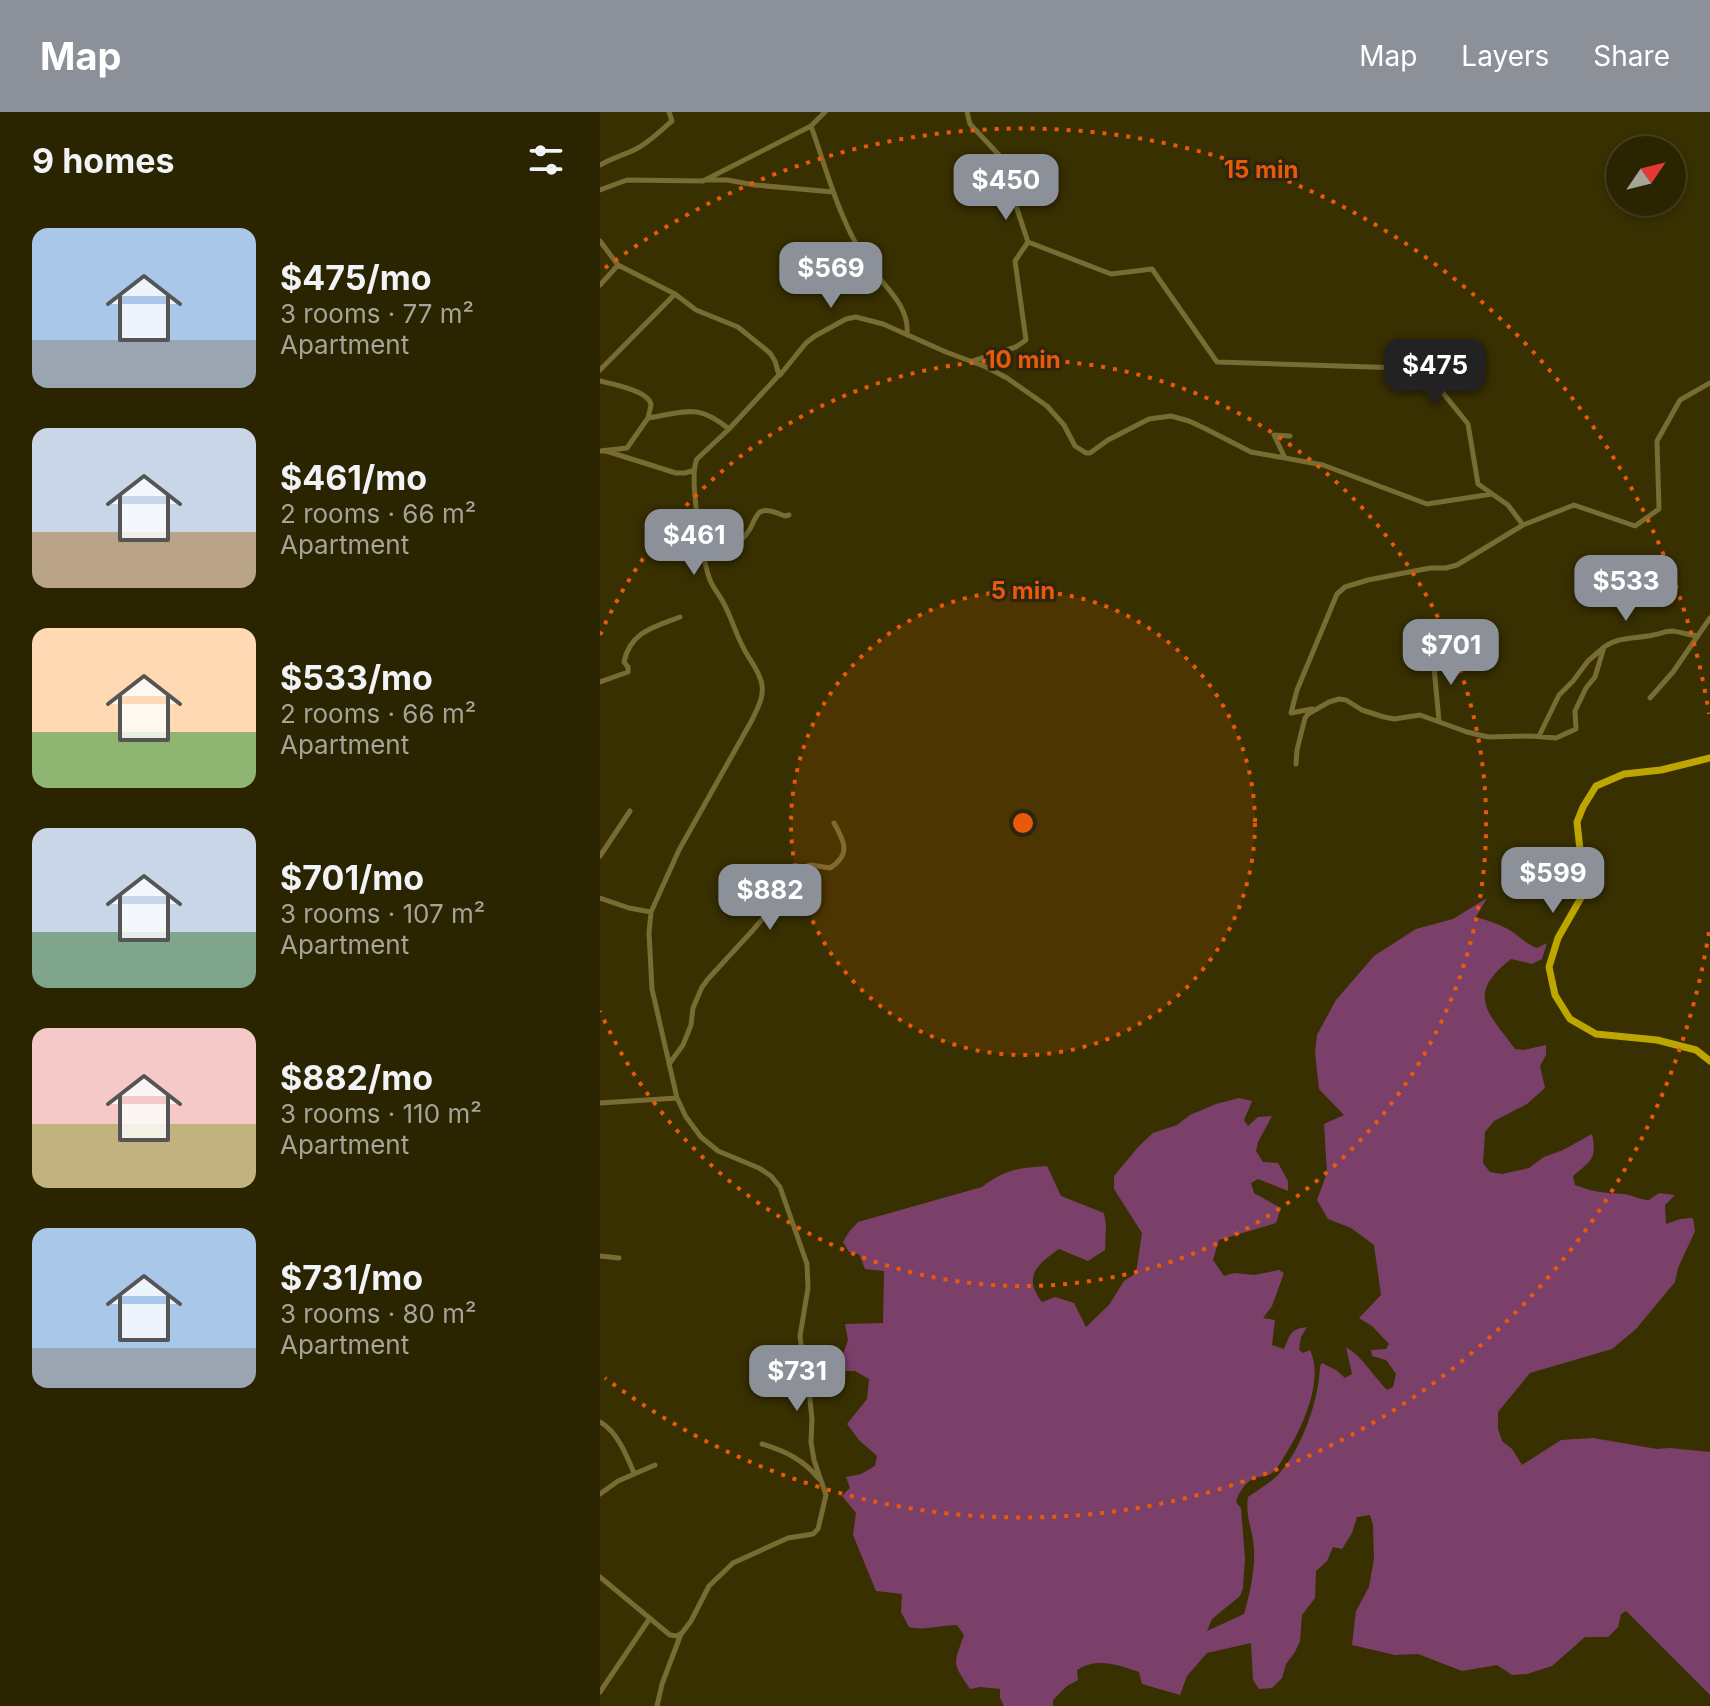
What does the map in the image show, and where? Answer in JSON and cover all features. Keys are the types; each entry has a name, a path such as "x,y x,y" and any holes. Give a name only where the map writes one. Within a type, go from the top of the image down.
{"main road":[{"path":"1710,758 1661,770 1624,774 1596,786 1577,822 1582,896 1558,938 1549,967 1555,995 1570,1019 1596,1034 1657,1040 1696,1050 1710,1061"}],"street":[{"path":"600,165 646,143 672,121 669,112"},
{"path":"703,181 811,126 825,112"},
{"path":"967,112 970,124 999,155 1028,242"},
{"path":"811,126 841,215 867,262 900,305 907,323 907,335"},
{"path":"600,190 627,180 727,180 833,192"},
{"path":"600,241 618,265 675,294 696,310 738,327 770,353 779,375"},
{"path":"972,361 1016,347 1026,340 1015,261 1028,242"},
{"path":"1028,242 1111,274 1152,269 1217,362 1402,368 1443,393 1468,424 1478,484 1508,505 1523,525"},
{"path":"600,285 618,265"},
{"path":"600,370 675,294"},
{"path":"657,1706 682,1633 709,1586 733,1563 788,1538 813,1534 818,1529 826,1495 811,1442 812,1419 800,1336 808,1288 807,1264 780,1187 771,1176 718,1151 701,1137 686,1117 677,1098 652,989 651,912 679,850 761,700 762,682 709,578 693,470 697,459 767,390 806,343 827,328 851,318 876,321 1007,378 1047,406 1064,425 1075,446 1086,453 1149,419 1171,416 1189,421 1251,452 1323,465 1427,504 1492,494"},
{"path":"600,381 622,386 648,399 651,406 648,418 627,448 603,451"},
{"path":"1317,709 1291,713 1297,690 1337,594 1345,587 1368,580 1457,565 1523,525 1574,505 1635,526 1659,509 1657,441 1680,400 1710,383"},
{"path":"648,418 698,411 714,417 729,429"},
{"path":"1285,458 1274,435 1290,436"},
{"path":"603,451 676,473 693,470"},
{"path":"701,539 719,548 730,548 738,544 762,511 789,515"},
{"path":"600,682 628,672 624,656 638,635 680,617"},
{"path":"1650,698 1673,672 1710,618"},
{"path":"1539,736 1559,695 1604,647 1622,638 1665,632 1698,636"},
{"path":"1296,764 1302,724 1308,714 1334,700 1346,700 1362,710 1394,719 1420,715 1488,737 1556,738 1576,729 1575,711 1595,677 1604,647"},
{"path":"1433,656 1439,721"},
{"path":"1531,736 1542,728"},
{"path":"600,856 630,811"},
{"path":"669,1065 683,1045 702,987 763,919 791,878 803,867 830,868 839,862 844,854 844,841 834,823"},
{"path":"600,898 651,912"},
{"path":"600,1103 677,1098"},
{"path":"600,1256 619,1258"},
{"path":"600,1422 609,1428 634,1473"},
{"path":"762,1444 810,1467 822,1483"},
{"path":"810,1467 814,1460"},
{"path":"600,1494 618,1481 655,1465"},
{"path":"600,1577 670,1635 682,1633"},
{"path":"600,1692 650,1618"}],"shaded area":[{"path":"1487,898 1476,917 1505,928 1537,948 1547,943 1542,959 1532,964 1511,959 1488,983 1485,994 1490,1014 1515,1049 1546,1045 1546,1055 1540,1066 1545,1088 1527,1104 1494,1121 1485,1132 1483,1163 1490,1172 1502,1174 1529,1168 1544,1157 1592,1134 1593,1154 1589,1162 1573,1176 1575,1185 1646,1200 1659,1193 1675,1195 1665,1205 1666,1224 1693,1218 1695,1231 1675,1282 1636,1329 1612,1349 1530,1373 1498,1412 1498,1429 1502,1441 1512,1449 1522,1465 1561,1440 1593,1438 1657,1449 1710,1452 1710,1695 1626,1611 1621,1614 1618,1627 1608,1637 1585,1637 1552,1666 1527,1674 1512,1675 1497,1665 1462,1671 1418,1654 1395,1655 1352,1645 1356,1611 1369,1587 1374,1559 1370,1515 1357,1517 1342,1549 1333,1547 1327,1561 1316,1571 1315,1598 1302,1615 1300,1641 1286,1664 1282,1678 1272,1688 1259,1689 1253,1680 1251,1643 1207,1653 1187,1676 1180,1695 1142,1684 1139,1672 1100,1663 1077,1670 1078,1680 1053,1700 1053,1706 1004,1706 1000,1689 970,1689 956,1664 964,1635 957,1625 909,1627 901,1612 902,1594 876,1591 853,1535 856,1513 842,1496 850,1488 846,1477 861,1474 875,1466 877,1456 847,1424 867,1399 869,1379 855,1371 841,1371 848,1340 845,1324 883,1323 884,1271 865,1269 859,1254 849,1252 843,1242 849,1232 858,1222 982,1187 1013,1170 1047,1166 1061,1196 1104,1213 1105,1250 1088,1261 1059,1249 1039,1266 1033,1278 1036,1293 1042,1302 1055,1297 1074,1303 1086,1327 1109,1305 1124,1281 1136,1273 1142,1233 1114,1189 1114,1176 1139,1146 1153,1133 1177,1125 1190,1115 1239,1098 1252,1101 1244,1120 1248,1126 1258,1117 1272,1116 1256,1151 1263,1162 1278,1163 1288,1181 1288,1191 1258,1179 1251,1183 1254,1193 1281,1208 1276,1223 1219,1240 1213,1260 1224,1276 1279,1270 1284,1273 1272,1306 1263,1318 1275,1320 1272,1345 1284,1349 1291,1334 1307,1327 1299,1350 1303,1353 1310,1350 1315,1375 1305,1416 1281,1462 1271,1474 1248,1482 1237,1498 1236,1502 1241,1508 1245,1558 1243,1588 1240,1596 1212,1619 1207,1631 1244,1614 1254,1557 1248,1497 1278,1475 1295,1452 1313,1409 1320,1366 1322,1363 1345,1378 1352,1374 1346,1347 1363,1361 1387,1390 1393,1387 1396,1374 1386,1360 1372,1356 1371,1350 1386,1349 1389,1344 1372,1326 1359,1318 1381,1295 1374,1245 1351,1228 1328,1219 1317,1200 1327,1173 1324,1124 1344,1115 1319,1089 1315,1053 1317,1035 1336,1000 1374,956 1416,929 1453,919"}]}
